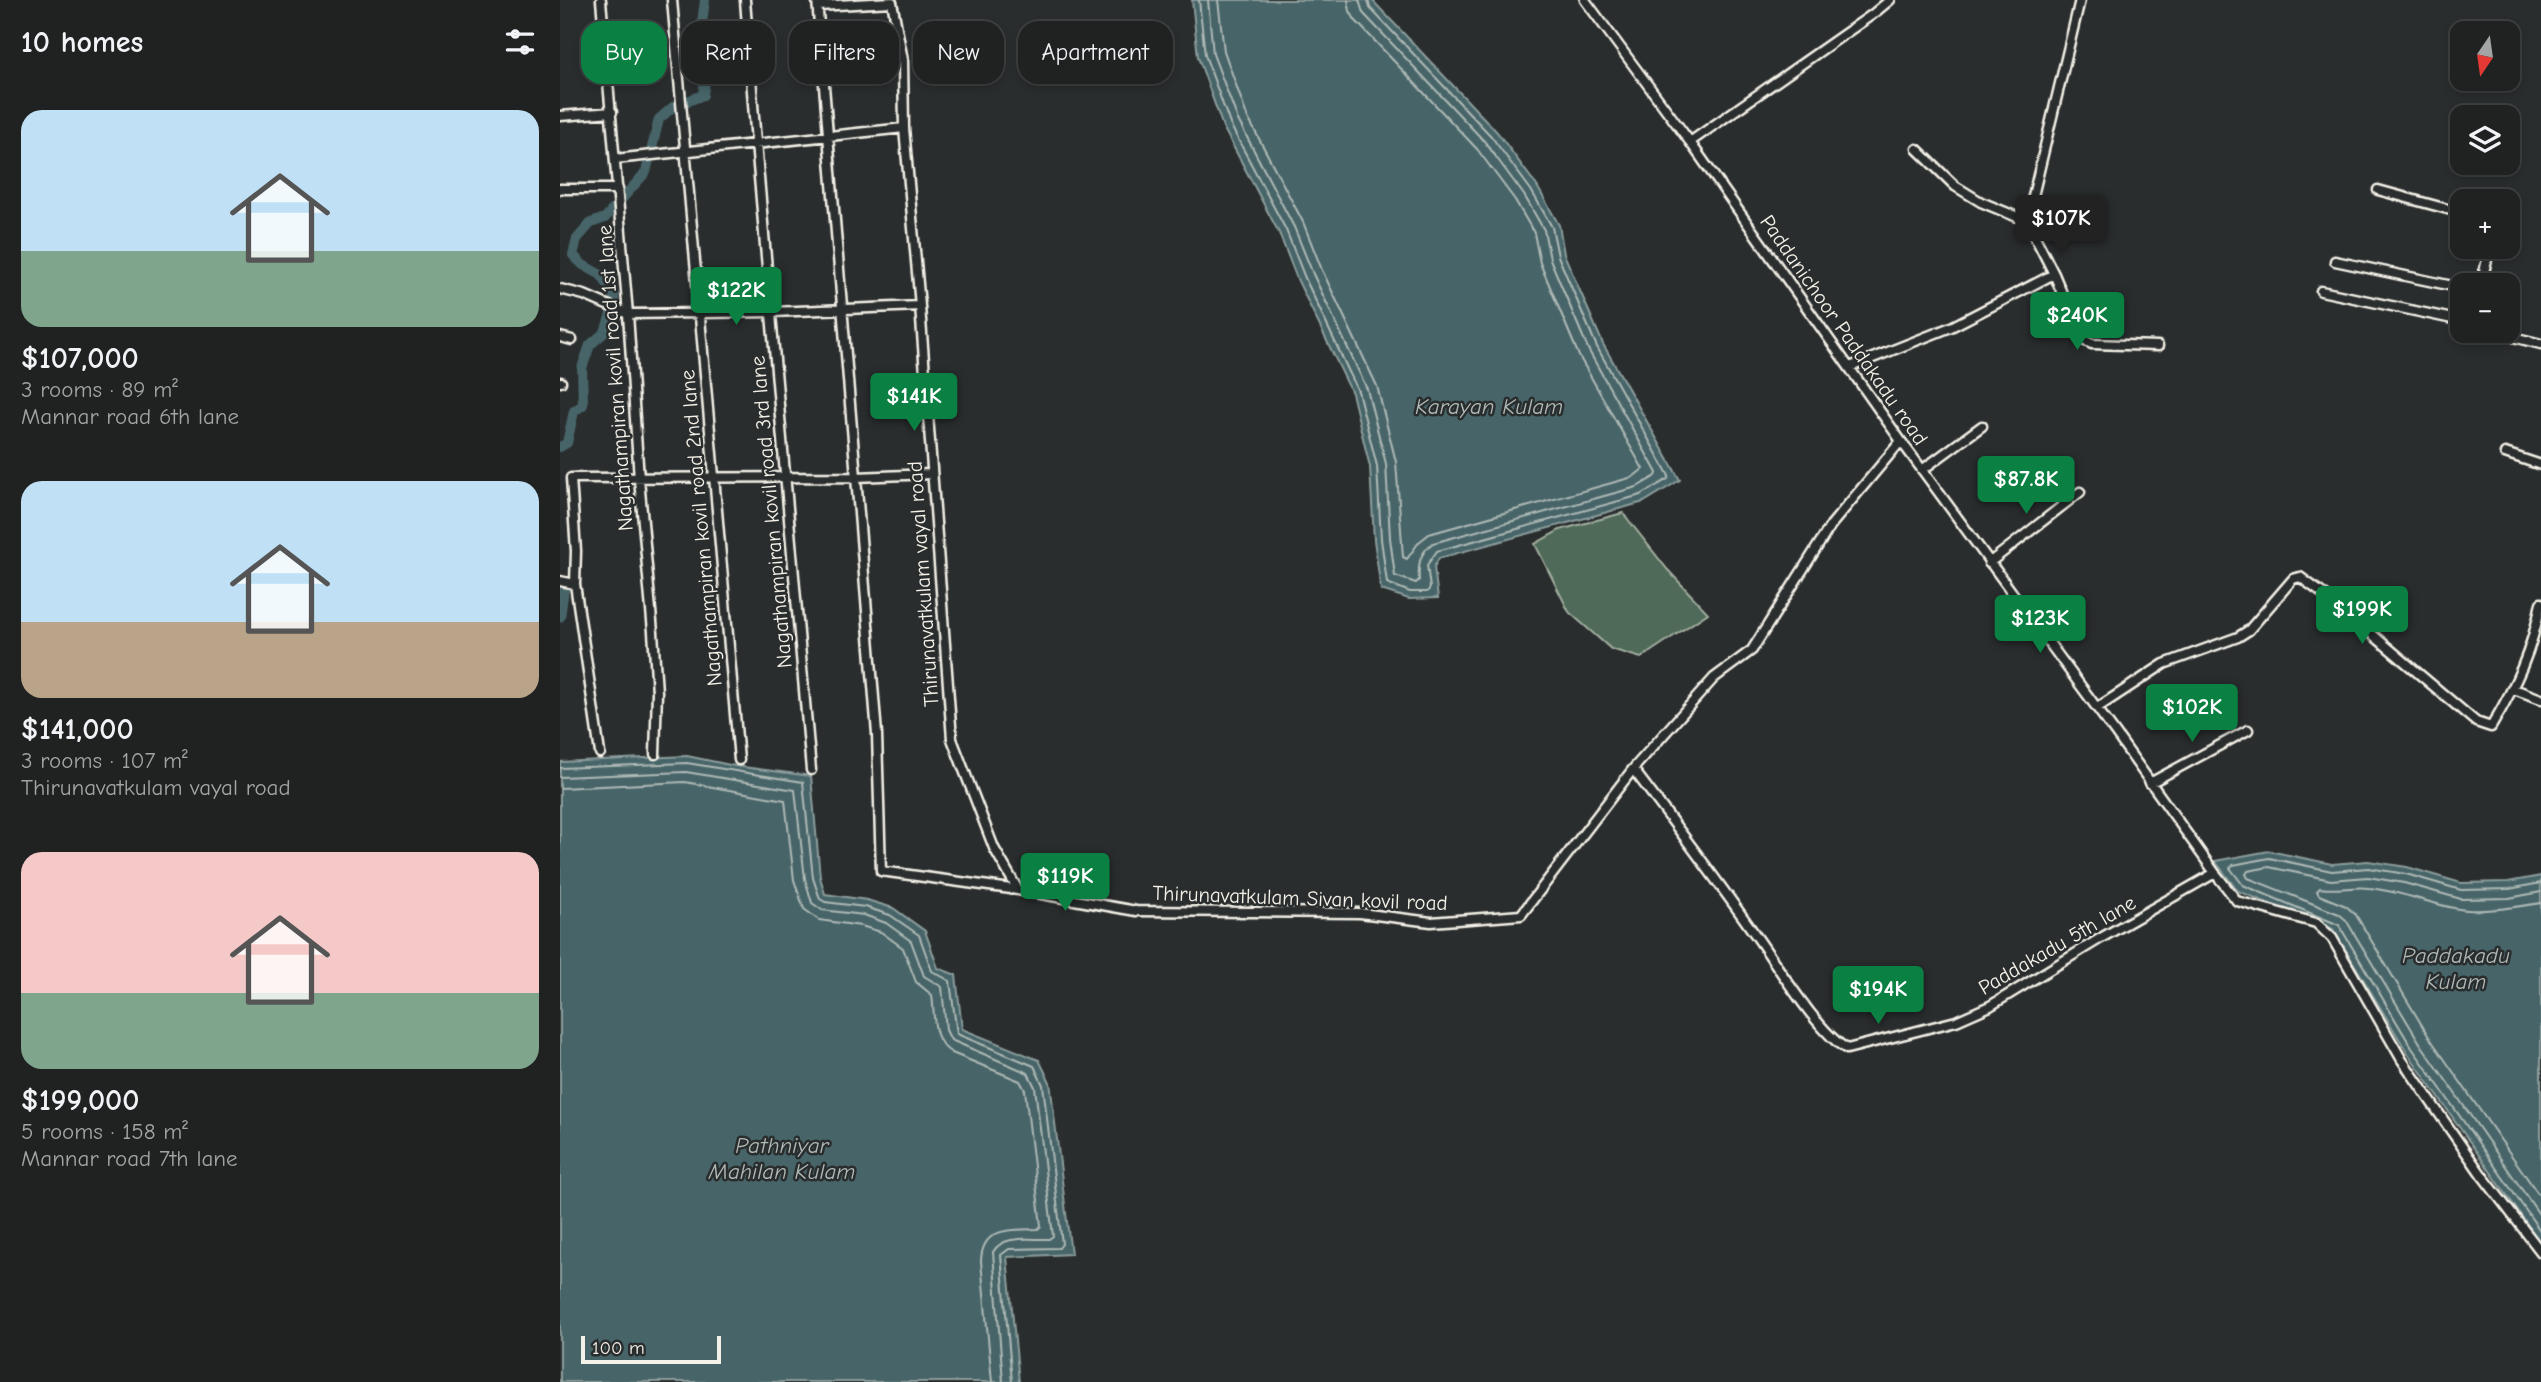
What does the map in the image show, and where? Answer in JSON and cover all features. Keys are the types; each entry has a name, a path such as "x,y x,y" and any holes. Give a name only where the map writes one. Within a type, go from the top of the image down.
{"street":[{"name":"Nagathampiran kovil road 1st lane","path":"601,0 653,632 657,692 655,754"},
{"name":"Nagathampiran kovil road 2nd lane","path":"672,0 738,760"},
{"name":"Nagathampiran kovil road 3rd lane","path":"745,0 811,770"},
{"name":"Paddanichoor Paddakadu road","path":"1586,0 1690,142 1922,471 2215,873 2237,901 2316,923 2332,938 2402,1060 2481,1174 2541,1252"},
{"path":"1690,142 1873,14 1889,0"},
{"path":"2080,0 2027,221 2054,274 2081,339 2092,344 2158,346"},
{"name":"Thirunavatkulam vayal road","path":"818,3 892,2 903,60 904,128 952,739 994,848 1018,890"},
{"name":"Thirunavatkulam Sivan kovil road","path":"818,3 877,734 881,871 1018,890 1136,911 1360,914 1431,922 1521,915 1633,769 1714,678 1752,650 1832,525 1901,441"},
{"path":"560,116 612,112"},
{"path":"615,159 904,128"},
{"path":"1917,149 1955,186 1981,202 2027,221"},
{"path":"560,190 618,190"},
{"path":"2378,190 2450,210"},
{"path":"2335,261 2450,285"},
{"path":"1850,368 1951,327 2054,274"},
{"path":"560,289 584,295 628,314 920,306"},
{"path":"2321,291 2450,318"},
{"path":"560,337 572,340"},
{"path":"2520,339 2541,344"},
{"path":"1922,471 1982,426"},
{"path":"2505,453 2541,465"},
{"path":"560,477 639,479 931,474"},
{"path":"571,478 576,551 575,584 600,753"},
{"path":"1989,563 2080,492"},
{"path":"2097,708 2164,664 2238,637 2258,621 2293,579 2300,577 2334,602 2476,722 2491,727 2514,689 2538,635 2541,603"},
{"path":"560,581 575,584"},
{"path":"2514,689 2541,699"},
{"path":"2150,783 2248,730"},
{"name":"Paddakadu 5th lane","path":"1633,769 1710,870 1813,1016 1837,1044 1847,1049 1956,1021 1990,1006 2215,873"}],"green space":[{"path":"1623,513 1667,569 1708,613 1641,658 1611,649 1569,612 1535,544 1560,530"}],"water":[{"name":"Karayan Kulam","path":"1192,0 1372,0 1497,132 1537,186 1559,225 1564,254 1603,344 1680,480 1644,502 1439,558 1434,567 1438,598 1409,599 1381,590 1374,540 1370,467 1352,393 1298,281 1279,233 1223,127 1198,57"},
{"name":"Pathniyar Mahilan Kulam","path":"687,756 735,766 811,776 820,877 825,894 867,900 893,908 925,931 938,968 956,975 962,1029 1039,1060 1050,1082 1071,1254 1007,1257 1019,1382 560,1382 560,762"},
{"name":"Paddakadu Kulam","path":"2269,851 2332,864 2368,861 2407,867 2461,883 2508,882 2541,876 2541,1244 2407,1052 2333,929 2238,891 2215,861"}],"waterway":[{"path":"560,447 567,443 574,411 583,405 582,368 590,345 605,332 614,305 614,294 601,275 583,265 573,255 577,239 591,223 605,218 646,172 659,119 673,107 703,95 707,65 701,30 705,0"},
{"path":"560,588 564,589 560,617"}]}
